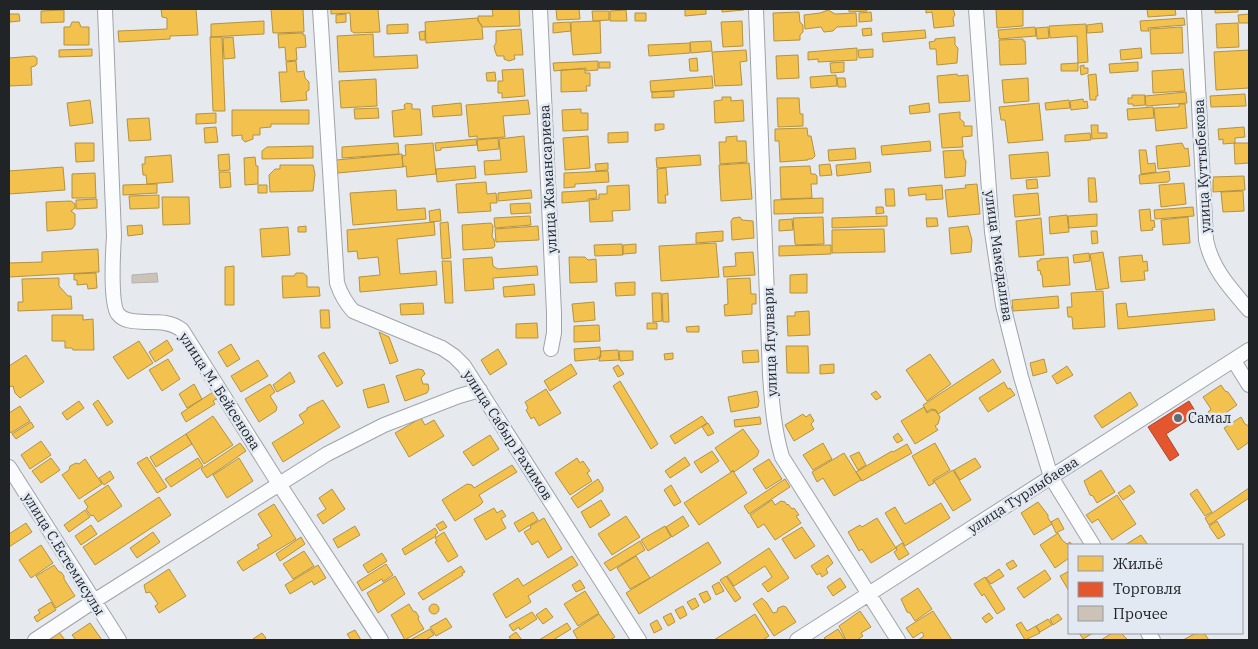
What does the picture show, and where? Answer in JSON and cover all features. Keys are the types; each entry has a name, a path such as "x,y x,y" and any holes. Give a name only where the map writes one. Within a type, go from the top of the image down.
{"street":[{"name":"улица М. Бейсенова","path":"105,9 114,236 114,308 118,314 129,321 167,323 182,330 279,484 381,640"},
{"name":"улица Сабыр Рахимов","path":"320,9 336,274 344,302 353,311 442,348 464,366 639,640"},
{"name":"улица Жамансариева","path":"540,9 554,313 554,334 551,349"},
{"name":"улица Ягулвари","path":"756,9 770,375 773,418 777,440 782,458 898,640"},
{"name":"улица Мамедалива","path":"976,9 992,232 1003,305 1020,377 1052,477 1092,544"},
{"name":"улица Куттыбекова","path":"1194,9 1206,240 1215,266 1224,281 1249,310"},
{"name":"улица Турлыбаева","path":"797,640 1249,350"},
{"path":"1234,361 1249,385"},
{"path":"35,640 327,454 384,425 459,396 480,390"},
{"name":"улица С.Естемисулы","path":"9,467 119,640"}],"building: Жильё":[{"path":"161,9 196,9 198,35 170,36 170,39 119,42 118,31 167,29 167,18 162,17"},
{"path":"271,9 303,9 304,32 273,33"},
{"path":"331,9 378,9 380,32 354,33 351,31 350,13 331,14"},
{"path":"492,9 519,9 520,26 483,27 478,21 478,16 493,16"},
{"path":"556,9 579,9 580,19 557,20"},
{"path":"685,9 706,9 706,14 685,16"},
{"path":"722,9 744,9 744,10 722,12"},
{"path":"849,9 867,9 867,11 849,12"},
{"path":"926,9 953,9 955,15 953,18 954,26 934,28 932,12 926,13"},
{"path":"996,9 1023,9 1023,26 997,28"},
{"path":"1147,9 1175,9 1176,15 1148,17"},
{"path":"1215,9 1238,9 1238,12 1215,13"},
{"path":"64,10 64,22 41,23 41,11"},
{"path":"626,10 627,21 610,21 610,11"},
{"path":"828,10 835,14 856,13 857,26 837,27 833,31 824,32 821,27 805,29 804,15"},
{"path":"592,11 609,11 609,20 593,21"},
{"path":"799,12 800,22 803,25 800,40 774,41 773,13"},
{"path":"871,12 872,21 859,22 859,13"},
{"path":"635,13 646,13 646,21 635,21"},
{"path":"9,14 19,14 20,21 10,22"},
{"path":"346,14 346,22 336,23 336,15"},
{"path":"1249,14 1249,23 1239,23 1238,15"},
{"path":"477,18 482,27 483,39 426,43 425,22"},
{"path":"1184,18 1185,25 1148,28 1149,31 1141,31 1140,21"},
{"path":"264,21 264,34 211,37 211,24"},
{"path":"600,21 601,53 573,55 571,22"},
{"path":"742,21 743,46 723,47 721,22"},
{"path":"72,22 79,22 81,27 89,27 89,45 64,45 64,27 70,27"},
{"path":"570,22 571,31 553,33 553,23"},
{"path":"1102,23 1103,32 1087,33 1087,25"},
{"path":"1238,23 1239,47 1217,48 1216,24"},
{"path":"408,24 408,33 387,34 387,25"},
{"path":"1086,24 1088,62 1078,63 1077,36 1050,38 1049,26"},
{"path":"1035,27 1036,36 999,39 998,30"},
{"path":"1048,27 1049,38 1037,39 1036,28"},
{"path":"1182,27 1183,53 1151,54 1150,29"},
{"path":"871,28 872,35 863,36 862,29"},
{"path":"521,29 523,55 514,55 515,59 509,61 504,59 504,56 497,56 494,46 496,43 496,31"},
{"path":"925,30 926,38 883,42 882,33"},
{"path":"425,31 425,40 420,40 419,32"},
{"path":"303,33 305,35 306,47 296,48 297,60 286,61 285,47 279,48 278,34"},
{"path":"373,34 374,57 417,55 418,68 339,72 337,36"},
{"path":"210,37 222,37 225,111 213,111"},
{"path":"233,37 235,58 224,59 223,38"},
{"path":"955,37 955,45 958,48 957,63 937,65 936,49 930,49 929,42 935,41 935,39"},
{"path":"1023,39 1025,41 1026,64 1000,65 999,40"},
{"path":"711,41 712,51 691,53 690,42"},
{"path":"690,43 690,53 649,56 648,45"},
{"path":"857,48 857,60 818,62 818,59 808,60 808,52"},
{"path":"1141,48 1142,58 1121,60 1120,50"},
{"path":"92,49 92,56 59,57 59,50"},
{"path":"873,49 873,57 859,58 858,50"},
{"path":"746,50 747,61 740,62 742,85 715,86 712,52"},
{"path":"1249,50 1249,88 1216,90 1214,52"},
{"path":"798,55 799,78 777,79 776,56"},
{"path":"34,56 37,58 37,64 31,67 32,85 9,86 9,58"},
{"path":"697,58 698,71 690,71 689,59"},
{"path":"296,61 297,72 304,71 305,78 309,82 309,90 306,92 307,100 281,102 279,72 287,72 286,62"},
{"path":"598,61 598,70 586,71 586,68 554,71 553,63"},
{"path":"599,62 610,62 610,68 599,68"},
{"path":"844,62 844,72 831,73 830,63"},
{"path":"1138,62 1138,71 1110,73 1109,64"},
{"path":"1078,63 1078,71 1061,71 1061,64"},
{"path":"1084,65 1084,68 1088,68 1088,73 1081,75 1080,66"},
{"path":"523,69 525,96 502,98 502,93 498,93 498,81 503,81 502,70"},
{"path":"585,69 585,73 590,73 590,86 586,86 587,91 561,92 561,70"},
{"path":"1183,69 1185,91 1153,93 1152,71"},
{"path":"495,72 496,81 487,81 486,73"},
{"path":"957,74 958,76 968,75 970,101 939,103 937,76"},
{"path":"1096,74 1098,96 1096,96 1096,100 1090,100 1088,75"},
{"path":"836,75 837,86 811,88 810,77"},
{"path":"712,76 713,88 651,92 650,81"},
{"path":"837,78 845,78 846,87 838,87"},
{"path":"1028,78 1029,101 1004,103 1002,80"},
{"path":"376,79 377,106 341,108 339,81"},
{"path":"674,91 674,97 652,98 652,92"},
{"path":"1186,92 1187,103 1146,106 1145,96"},
{"path":"1245,94 1246,106 1211,107 1210,96"},
{"path":"1132,95 1145,95 1145,105 1133,106 1133,104 1128,104 1128,98 1132,98"},
{"path":"722,97 731,97 731,101 743,100 744,121 715,123 714,101 722,100"},
{"path":"777,98 799,98 800,114 803,114 803,126 778,127"},
{"path":"1083,99 1084,102 1087,101 1088,108 1071,110 1070,101"},
{"path":"90,100 93,123 70,126 67,103"},
{"path":"528,100 530,114 503,116 505,137 477,139 477,136 469,137 466,105"},
{"path":"1069,100 1070,108 1046,110 1045,103"},
{"path":"407,103 412,104 412,109 420,109 422,135 394,137 392,111 405,109 404,105"},
{"path":"461,103 462,115 433,117 432,106"},
{"path":"929,103 930,112 910,114 909,106"},
{"path":"1039,103 1043,140 1008,143 1005,120 1001,120 999,107"},
{"path":"1179,104 1185,104 1187,128 1156,131 1154,108 1179,107"},
{"path":"1153,107 1154,118 1128,120 1127,109"},
{"path":"378,108 379,118 355,119 354,109"},
{"path":"581,109 581,113 588,113 588,130 563,131 562,110"},
{"path":"232,110 309,110 309,124 271,124 271,127 260,128 260,135 253,135 253,139 245,142 242,139 242,135 232,136"},
{"path":"960,112 960,119 964,122 964,126 972,126 972,136 962,137 963,147 942,148 939,114"},
{"path":"216,113 216,123 196,124 196,114"},
{"path":"149,118 151,140 129,141 127,119"},
{"path":"655,124 664,124 664,129 655,131"},
{"path":"1091,125 1098,125 1098,133 1107,133 1107,138 1092,139"},
{"path":"216,127 218,142 205,143 204,128"},
{"path":"1244,127 1245,137 1235,138 1235,143 1223,144 1223,139 1219,140 1218,129"},
{"path":"807,128 808,136 811,136 815,156 808,160 780,162 779,141 775,141 775,129"},
{"path":"628,132 628,142 608,143 608,133"},
{"path":"1090,133 1091,140 1065,142 1065,135"},
{"path":"524,136 527,172 485,175 484,161 501,160 499,139"},
{"path":"588,136 590,168 565,170 563,138"},
{"path":"737,136 737,141 746,141 747,162 720,164 719,142 726,142 726,137"},
{"path":"498,138 499,149 478,151 477,140"},
{"path":"476,139 477,145 441,148 441,150 436,151 435,143"},
{"path":"930,141 931,151 882,155 881,146"},
{"path":"75,143 94,143 94,161 76,162"},
{"path":"398,143 399,154 342,158 342,147"},
{"path":"433,143 436,174 407,177 406,166 403,167 402,156 406,155 405,145"},
{"path":"1182,143 1185,149 1188,148 1190,166 1158,169 1156,146"},
{"path":"1234,143 1249,143 1249,163 1235,164"},
{"path":"313,146 313,158 262,159 262,151 267,147"},
{"path":"855,148 856,159 829,161 828,150"},
{"path":"963,150 966,161 965,176 945,178 943,151"},
{"path":"1139,150 1146,150 1148,164 1155,163 1156,172 1141,174"},
{"path":"1048,152 1050,176 1011,179 1009,155"},
{"path":"229,154 230,170 219,171 218,155"},
{"path":"402,154 403,167 338,173 336,160"},
{"path":"171,155 173,182 147,184 146,175 143,175 142,164 145,164 145,157"},
{"path":"700,155 701,165 657,168 656,158"},
{"path":"255,157 256,166 258,166 258,184 245,185 244,158"},
{"path":"870,162 871,172 837,176 836,165"},
{"path":"608,163 608,170 596,171 595,164"},
{"path":"749,163 752,199 721,201 719,165"},
{"path":"830,164 832,175 820,176 819,165"},
{"path":"280,165 313,165 315,174 313,191 270,192 269,175 275,169 280,169"},
{"path":"475,166 476,178 437,182 436,169"},
{"path":"810,166 811,174 817,176 817,184 811,184 812,198 781,199 780,167"},
{"path":"63,167 65,190 9,194 9,171"},
{"path":"666,168 668,195 665,195 666,203 658,203 657,169"},
{"path":"608,171 609,182 575,184 575,187 564,188 564,173"},
{"path":"1169,171 1170,180 1168,182 1140,184 1139,175"},
{"path":"219,172 230,172 231,187 220,188"},
{"path":"95,173 96,198 72,198 72,174"},
{"path":"1244,176 1245,190 1213,192 1213,177"},
{"path":"1088,178 1095,178 1097,202 1089,202"},
{"path":"1037,179 1038,188 1027,189 1026,180"},
{"path":"486,182 487,194 496,193 497,203 490,203 491,211 458,213 456,184"},
{"path":"1184,183 1186,204 1161,207 1159,185"},
{"path":"157,184 157,193 123,195 123,185"},
{"path":"977,184 980,214 948,217 945,190 966,188 965,185"},
{"path":"258,185 267,185 267,193 258,193"},
{"path":"629,185 630,210 612,211 613,221 590,222 589,200 599,199 599,194 607,194 607,186"},
{"path":"942,185 943,199 926,200 926,194 909,196 908,188"},
{"path":"885,189 894,189 895,206 886,206"},
{"path":"396,190 397,210 425,208 426,219 353,225 350,193"},
{"path":"531,190 532,198 498,201 498,193"},
{"path":"596,190 597,198 588,199 588,201 562,203 562,192"},
{"path":"1243,191 1244,211 1223,212 1221,192"},
{"path":"1038,193 1040,215 1015,217 1013,195"},
{"path":"159,195 159,208 130,209 129,196"},
{"path":"162,197 189,197 190,224 163,225"},
{"path":"823,198 823,213 774,214 774,200"},
{"path":"97,199 97,208 76,209 76,200"},
{"path":"71,201 75,204 75,208 71,211 75,214 75,225 72,229 47,231 46,202"},
{"path":"530,203 531,213 511,214 510,204"},
{"path":"876,207 883,207 884,213 876,214"},
{"path":"1193,207 1194,216 1155,219 1154,210"},
{"path":"440,209 441,221 430,222 429,211"},
{"path":"1150,209 1151,221 1154,220 1155,227 1152,228 1153,230 1141,231 1139,210"},
{"path":"1097,214 1097,226 1069,228 1068,216"},
{"path":"1067,215 1069,232 1050,234 1049,217"},
{"path":"530,216 531,225 495,228 494,218"},
{"path":"887,216 887,226 832,228 832,218"},
{"path":"740,217 742,220 753,221 754,238 732,240 731,221 733,218"},
{"path":"823,217 824,244 795,244 793,218"},
{"path":"1188,217 1190,243 1163,245 1161,220"},
{"path":"926,218 937,218 938,226 927,227"},
{"path":"1041,218 1044,255 1019,257 1016,221"},
{"path":"792,219 793,230 779,231 779,220"},
{"path":"434,222 435,235 397,239 400,274 436,271 437,285 360,292 359,277 380,275 378,257 358,259 357,251 348,252 347,230"},
{"path":"448,222 451,258 442,259 440,223"},
{"path":"491,223 495,246 493,248 463,250 462,225"},
{"path":"142,225 143,234 128,236 127,226"},
{"path":"306,226 306,232 298,232 298,227"},
{"path":"538,226 539,240 496,242 495,229"},
{"path":"968,226 972,240 971,252 951,254 949,228"},
{"path":"288,227 290,255 262,257 260,229"},
{"path":"884,229 885,252 832,253 832,230"},
{"path":"723,231 723,241 696,243 696,233"},
{"path":"1091,231 1097,231 1098,243 1092,244"},
{"path":"716,243 719,277 661,281 659,246"},
{"path":"622,244 623,255 595,256 594,245"},
{"path":"636,244 636,253 623,254 623,245"},
{"path":"831,245 831,254 779,256 779,246"},
{"path":"98,249 99,272 9,277 9,263 42,262 42,252"},
{"path":"753,252 755,275 724,277 723,267 736,266 735,253"},
{"path":"1103,252 1109,288 1096,290 1090,254"},
{"path":"1089,253 1090,261 1074,263 1073,255"},
{"path":"1142,255 1143,262 1147,261 1148,271 1144,271 1145,280 1121,282 1119,257"},
{"path":"492,257 493,266 498,269 537,266 538,275 493,278 494,289 465,291 463,259"},
{"path":"569,257 585,257 588,260 596,259 597,282 570,283"},
{"path":"1068,257 1070,285 1043,287 1042,275 1040,270 1038,271 1037,261 1040,261 1040,259"},
{"path":"442,261 451,261 453,303 445,303"},
{"path":"234,266 234,305 225,305 225,267"},
{"path":"96,273 97,288 88,289 87,284 77,285 77,280 74,280 74,274"},
{"path":"296,273 303,273 307,276 307,287 319,287 320,296 283,298 282,276 294,276"},
{"path":"807,274 807,293 790,293 790,275"},
{"path":"59,278 59,286 68,296 71,296 72,309 18,311 18,302 23,302 22,279"},
{"path":"750,278 751,294 756,294 756,304 752,304 752,314 725,316 724,305 728,304 727,279"},
{"path":"635,282 635,295 616,296 615,283"},
{"path":"534,284 535,295 504,297 503,287"},
{"path":"1103,291 1105,327 1073,329 1072,317 1068,317 1067,307 1072,307 1071,293"},
{"path":"652,293 661,293 662,321 653,322"},
{"path":"668,293 669,322 663,322 662,294"},
{"path":"1058,296 1059,308 1013,311 1012,300"},
{"path":"594,302 595,320 574,322 572,304"},
{"path":"423,303 424,314 401,315 400,304"},
{"path":"1126,303 1128,317 1214,309 1215,320 1118,329 1116,304"},
{"path":"320,310 329,310 330,328 321,328"},
{"path":"809,311 810,335 788,336 787,316 795,316 795,312"},
{"path":"52,315 83,315 83,320 93,319 94,350 73,350 72,348 65,348 65,341 52,341"},
{"path":"537,323 538,338 516,338 516,324"},
{"path":"647,323 657,323 657,329 647,329"},
{"path":"599,325 600,341 574,342 574,326"},
{"path":"699,326 699,332 687,332 686,327"},
{"path":"379,332 389,337 398,361 390,364"},
{"path":"167,340 173,350 155,362 149,352"},
{"path":"139,341 153,363 128,379 113,357"},
{"path":"231,344 240,359 227,367 218,352"},
{"path":"786,346 808,346 809,373 787,373"},
{"path":"600,347 601,357 598,357 598,359 575,361 574,349"},
{"path":"498,349 507,364 490,375 481,360"},
{"path":"618,350 619,360 599,361 601,351"},
{"path":"758,350 759,362 743,363 742,351"},
{"path":"619,351 633,351 633,360 620,361"},
{"path":"324,352 343,383 337,387 318,356"},
{"path":"673,353 673,359 665,360 664,354"},
{"path":"930,354 951,384 927,401 906,370"},
{"path":"26,355 44,382 20,398 15,393 13,386 9,387 9,366"},
{"path":"168,359 180,379 162,391 149,370"},
{"path":"993,359 1001,372 938,414 936,410 931,409 927,412 923,405"},
{"path":"1044,359 1047,372 1033,376 1030,363"},
{"path":"258,360 268,376 241,392 231,376"},
{"path":"571,364 577,374 550,391 544,381"},
{"path":"834,364 834,373 820,374 820,365"},
{"path":"618,365 624,374 618,377 613,368"},
{"path":"1067,366 1073,375 1057,384 1052,376"},
{"path":"418,369 423,370 425,374 421,378 423,384 428,384 429,389 427,393 405,401 396,376"},
{"path":"290,372 295,382 277,392 273,385"},
{"path":"620,381 658,444 651,449 613,386"},
{"path":"1004,382 1015,395 988,412 979,398"},
{"path":"194,384 202,399 187,408 179,394"},
{"path":"270,384 275,392 270,396 277,407 276,411 259,422 245,399"},
{"path":"384,384 389,402 368,408 363,390"},
{"path":"1221,385 1237,405 1214,421 1208,412 1211,409 1203,397"},
{"path":"546,389 561,413 539,426 534,417 531,419 526,410 528,408 525,402"},
{"path":"757,391 758,407 731,412 728,397"},
{"path":"876,391 881,397 876,400 871,394"},
{"path":"213,392 218,398 213,401 215,404 186,422 181,413"},
{"path":"1130,392 1138,405 1102,428 1094,416"},
{"path":"98,400 113,422 107,426 93,404"},
{"path":"323,400 340,427 283,462 272,443 304,423 299,415 307,410 307,408"},
{"path":"79,401 84,408 67,420 62,413"},
{"path":"20,406 30,421 11,433 9,430 9,413"},
{"path":"924,407 927,413 932,410 936,411 940,417 938,424 935,426 938,430 915,444 901,421"},
{"path":"803,414 806,417 810,414 814,421 811,424 814,429 794,441 785,425"},
{"path":"213,416 233,445 204,464 186,434"},
{"path":"702,416 707,423 675,444 670,436"},
{"path":"760,417 761,424 735,427 734,420"},
{"path":"1241,417 1245,424 1249,426 1249,442 1238,450 1224,428"},
{"path":"421,418 425,425 434,420 444,436 409,457 395,433"},
{"path":"31,422 34,427 16,439 12,434"},
{"path":"708,423 714,433 708,436 702,427"},
{"path":"743,429 759,451 757,456 734,472 733,470 731,472 715,448"},
{"path":"898,433 903,440 897,443 893,437"},
{"path":"186,434 192,444 156,467 150,457"},
{"path":"490,435 499,449 473,466 463,452"},
{"path":"41,441 51,455 30,469 21,455"},
{"path":"240,443 246,451 207,478 201,469"},
{"path":"823,443 832,459 813,470 803,455"},
{"path":"935,443 950,470 933,480 934,483 929,486 912,456"},
{"path":"907,444 912,453 862,481 856,472"},
{"path":"712,451 719,461 701,473 694,462"},
{"path":"859,452 866,465 858,470 850,456"},
{"path":"844,453 861,480 834,496 823,478 817,482 812,472"},
{"path":"147,457 167,487 157,493 137,463"},
{"path":"685,457 690,465 670,478 665,471"},
{"path":"51,458 60,470 41,483 32,471"},
{"path":"198,458 203,466 171,487 165,479"},
{"path":"239,458 253,481 227,498 213,475"},
{"path":"577,458 580,463 583,461 590,471 587,473 592,481 570,495 555,473"},
{"path":"975,458 981,467 960,480 954,470"},
{"path":"85,459 102,484 79,499 62,475 69,470 70,466 76,463 79,464"},
{"path":"769,459 782,479 766,489 753,469"},
{"path":"512,465 517,472 479,495 483,502 455,521 442,500 467,484 472,485 474,488"},
{"path":"953,470 971,500 953,511 934,481"},
{"path":"1101,470 1115,492 1097,503 1093,496 1090,495 1084,481"},
{"path":"110,471 114,478 104,485 99,478"},
{"path":"733,471 747,493 699,525 684,503"},
{"path":"598,479 603,487 603,491 578,508 571,498"},
{"path":"785,479 790,487 749,514 744,506"},
{"path":"108,485 122,506 98,522 86,509 88,507 84,501"},
{"path":"671,485 681,502 674,506 664,490"},
{"path":"1130,485 1135,492 1123,500 1118,493"},
{"path":"1249,488 1249,498 1209,525 1205,518"},
{"path":"332,489 345,509 323,524 317,515 326,509 319,498"},
{"path":"1197,489 1212,512 1205,516 1190,494"},
{"path":"1117,495 1136,524 1112,540 1098,519 1092,523 1086,515"},
{"path":"159,497 171,515 95,565 83,547"},
{"path":"601,500 610,515 590,528 581,512"},
{"path":"772,500 775,505 781,501 788,504 792,509 794,508 799,515 796,516 801,523 775,540 764,524 758,528 750,515"},
{"path":"1038,502 1052,524 1034,535 1021,513"},
{"path":"941,503 950,518 905,546 885,513 895,507 905,524"},
{"path":"274,504 296,539 243,571 237,562 259,548 257,545 272,536 258,514"},
{"path":"494,508 497,513 502,510 506,516 501,519 506,528 486,540 474,519"},
{"path":"85,510 90,517 69,532 64,525"},
{"path":"533,512 538,520 519,532 514,523"},
{"path":"626,516 640,537 612,555 598,534"},
{"path":"683,516 689,526 672,537 666,527"},
{"path":"544,518 562,549 548,558 538,541 532,545 524,532"},
{"path":"877,518 896,548 871,563 862,549 859,551 848,532 860,525 862,527"},
{"path":"1058,518 1064,529 1056,533 1051,522"},
{"path":"443,521 447,527 440,531 436,525"},
{"path":"1217,521 1225,535 1218,539 1209,526"},
{"path":"26,523 32,532 9,547 9,534"},
{"path":"91,525 97,534 81,545 75,536"},
{"path":"355,526 360,535 338,548 333,539"},
{"path":"665,526 671,537 648,551 641,540"},
{"path":"802,527 815,546 795,559 782,539"},
{"path":"435,528 438,533 436,536 405,555 402,549"},
{"path":"153,532 160,542 137,558 130,548"},
{"path":"444,532 458,556 448,562 435,542 437,541 435,538"},
{"path":"1058,533 1062,540 1067,544 1070,542 1071,544 1068,544 1068,559 1055,568 1040,545"},
{"path":"1141,535 1147,544 1127,544"},
{"path":"301,537 305,544 280,561 276,554"},
{"path":"640,541 645,550 610,571 604,563"},
{"path":"708,542 721,563 639,614 626,593"},
{"path":"902,543 909,554 899,560 894,552 897,550 896,547"},
{"path":"41,545 53,563 31,578 19,560"},
{"path":"769,548 789,578 768,592 762,584 772,577 765,566 734,586 727,576"},
{"path":"304,551 314,566 293,579 283,564"},
{"path":"382,553 387,561 368,573 363,565"},
{"path":"828,555 833,563 826,569 828,573 822,577 820,573 817,575 811,566"},
{"path":"572,556 578,565 528,596 531,602 506,618 493,594 518,578 523,586"},
{"path":"636,556 650,578 630,589 617,568"},
{"path":"1013,560 1017,566 1010,570 1006,564"},
{"path":"386,564 393,575 383,582 382,579 362,591 357,582"},
{"path":"54,565 64,576 75,596 56,608 36,576"},
{"path":"318,565 326,578 314,585 312,581 290,594 285,585"},
{"path":"461,566 465,572 462,573 463,575 423,600 418,593"},
{"path":"169,569 186,596 159,613 155,606 158,604 150,592 146,593 144,585"},
{"path":"999,569 1004,576 991,584 986,578"},
{"path":"1045,570 1051,579 1024,598 1017,588"},
{"path":"1068,572 1068,589 1060,576"},
{"path":"395,576 405,594 378,613 367,593"},
{"path":"726,576 741,598 735,602 720,580"},
{"path":"985,577 1005,609 997,614 984,594 982,596 974,584"},
{"path":"840,578 846,587 833,596 827,587"},
{"path":"580,580 585,588 576,592 572,585"},
{"path":"719,582 724,591 716,595 712,586"},
{"path":"918,588 932,609 915,621 910,613 907,612 901,599"},
{"path":"585,591 599,613 578,626 564,604"},
{"path":"707,591 711,599 704,603 699,594"},
{"path":"695,598 699,606 692,610 687,602"},
{"path":"762,598 773,613 777,612 778,608 786,607 796,622 774,636 753,604"},
{"path":"51,602 56,610 37,622 34,617 40,613 38,610"},
{"path":"409,604 419,617 418,619 424,629 405,640 391,615"},
{"path":"432,604 436,604 439,609 438,613 432,614 429,611 429,607"},
{"path":"683,606 687,615 680,619 675,610"},
{"path":"546,608 553,617 543,624 536,615"},
{"path":"860,611 871,627 861,633 863,636 857,640 846,640 839,626"},
{"path":"933,611 952,640 918,640 924,636 922,632 913,638 906,628"},
{"path":"532,612 537,619 520,630 519,627 513,631 509,625"},
{"path":"671,613 675,622 668,626 663,617"},
{"path":"989,613 993,618 986,623 982,618"},
{"path":"599,614 615,637 610,640 578,640 573,631"},
{"path":"755,614 769,636 763,640 714,640"},
{"path":"1058,614 1062,619 1053,625 1050,619"},
{"path":"446,618 452,627 436,636 430,627"},
{"path":"1048,619 1052,625 1040,632 1036,626"},
{"path":"657,620 662,629 654,633 650,624"},
{"path":"1021,622 1027,631 1036,626 1040,633 1025,640 1016,625"},
{"path":"90,623 102,640 76,640 72,635"},
{"path":"567,623 571,629 553,640 539,640"},
{"path":"430,629 434,635 428,640 410,640"},
{"path":"838,629 845,640 826,640 824,638"},
{"path":"355,630 361,640 351,640 347,634"},
{"path":"59,632 65,640 46,640"},
{"path":"516,632 522,640 511,640 509,637"},
{"path":"262,633 266,638 264,640 253,639"},
{"path":"1080,634 1091,634 1083,639"},
{"path":"1110,634 1122,634 1128,640 1101,640"},
{"path":"1194,634 1205,634 1209,640 1183,640"}],"building: Торговля":[{"path":"1189,401 1197,414 1166,434 1179,455 1170,461 1148,427"}],"building: Прочее":[{"path":"157,273 158,282 132,283 132,275"}],"place":[{"name":"Самал","path":"1178,418"}]}
